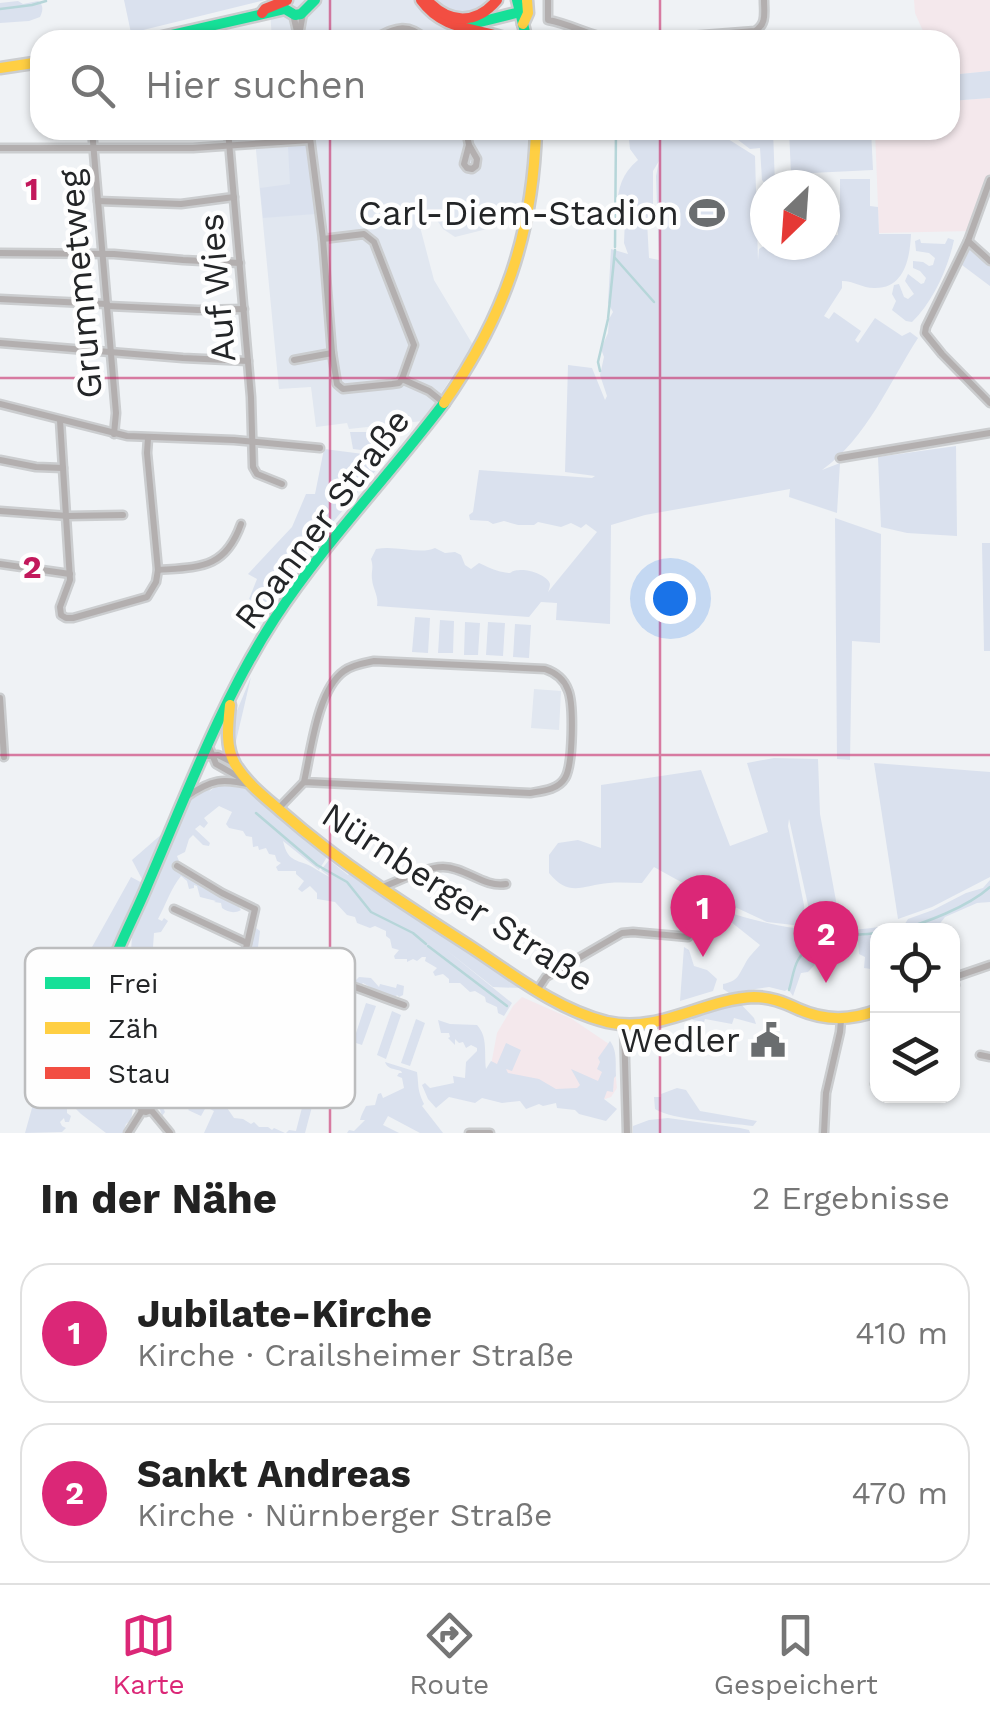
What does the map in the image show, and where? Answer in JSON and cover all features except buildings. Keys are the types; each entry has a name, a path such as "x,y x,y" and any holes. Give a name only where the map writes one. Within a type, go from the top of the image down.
{"street":[{"path":"424,0 438,13 468,20 484,14 497,0"},
{"path":"424,0 425,8 436,19 476,30"},
{"path":"463,27 528,13 528,0"},
{"path":"548,0 548,20 582,30"},
{"path":"757,30 764,21 764,0"},
{"path":"190,30 299,5"},
{"path":"0,68 30,64"},
{"name":"Grummetweg","path":"93,140 117,421 114,434"},
{"name":"Auf Wies","path":"229,140 252,442"},
{"path":"0,148 230,146 310,140 337,384 343,390 399,383 414,346 374,242 364,234 323,239"},
{"path":"468,140 469,145"},
{"name":"Roanner Straße","path":"122,948 230,700 265,634 293,590 444,403 482,345 511,280 530,205 536,140"},
{"path":"989,185 925,333 990,402"},
{"path":"98,202 181,204 234,197"},
{"path":"968,240 990,262"},
{"path":"0,253 104,254 240,263"},
{"path":"0,299 244,309"},
{"path":"0,344 248,361"},
{"path":"294,360 332,353"},
{"path":"402,380 444,403"},
{"path":"0,404 114,434 320,448"},
{"path":"60,420 70,574 60,608 66,618 147,597 156,582 148,438"},
{"path":"840,458 990,433"},
{"path":"252,442 254,472 282,484"},
{"path":"0,460 62,468"},
{"path":"0,511 68,516 123,514"},
{"path":"158,570 210,564 232,546 241,524"},
{"path":"0,564 70,574"},
{"path":"278,809 304,782 320,710 332,685 355,666 374,661 545,670 562,679 571,696 570,765 556,787 530,794 304,782"},
{"path":"0,698 4,758"},
{"path":"230,700 228,745 235,764"},
{"path":"207,754 235,764"},
{"name":"Nürnberger Straße","path":"207,754 216,764 252,785"},
{"name":"Nürnberger Straße","path":"235,764 252,785 315,842 379,888 578,1012 624,1025 641,1024 758,996 775,999 812,1016 851,1020 870,1013"},
{"path":"186,798 213,781 252,785"},
{"path":"177,866 255,908 246,948"},
{"path":"379,888 446,866 497,886 506,884"},
{"path":"174,909 247,944"},
{"path":"538,989 546,977 622,933 688,938"},
{"path":"960,976 990,965"},
{"path":"355,989 404,1005"},
{"path":"824,1133 825,1100 841,1020"},
{"path":"624,1025 627,1133"},
{"path":"980,1055 990,1057"},
{"path":"128,1133 141,1108"},
{"path":"145,1108 146,1112 152,1110 170,1133"},
{"path":"469,1133 490,1133"}],"shaded area":[{"path":"124,0 265,0 143,30 130,30"},
{"path":"278,0 418,0 428,16 465,30 271,30 270,10"},
{"path":"430,0 491,0 477,14 461,16"},
{"path":"914,0 990,0 990,71 960,74 960,30 923,30"},
{"path":"38,1 42,8 40,17 0,23 0,3"},
{"path":"990,71 990,98 960,100 960,74"},
{"path":"990,98 990,180 971,231 879,233 875,140 960,140 960,100"},
{"path":"255,140 530,140 523,210 499,226 455,237 434,216 419,223 434,280 473,345 423,421 349,429 347,423 316,427 311,387 279,389"},
{"path":"629,140 730,140 755,156 755,170 750,170 750,260 840,260 840,179 870,179 870,206 878,207 879,234 911,234 904,270 893,283 874,288 842,281 842,288 824,316 829,319 834,312 861,331 855,340 858,343 875,318 902,336 910,332 918,338 865,426 822,470 840,463 837,513 789,497 790,489 645,515 611,525 610,624 556,620 557,603 541,602 529,617 377,606 371,559 376,549 435,548 455,552 471,569 479,563 507,573 537,573 550,584 548,592 597,532 586,524 581,528 571,523 561,527 538,522 493,524 470,520 469,515 473,512 479,470 595,476 565,472 568,365 592,368 605,400 600,375 604,357 601,349 613,312 608,303 611,249 628,254 624,243 625,219 618,218 618,194 638,160","holes":["659,161 659,260 649,258 647,221 653,217 653,171"]},
{"path":"738,140 773,140 774,170 761,170 760,148 750,149"},
{"path":"789,140 872,140 873,170 791,170"},
{"path":"307,144 315,214 263,218 260,188 290,184 288,146"},
{"path":"948,238 954,240 939,284 920,314 912,322 906,321 892,310 896,301 892,294 894,285 899,284 908,299 914,294 905,281 908,274 921,284 926,278 913,268 913,261 929,266 935,258 916,251 915,241 945,244"},
{"path":"968,242 990,263 990,286 958,262"},
{"path":"350,432 371,432 386,453 353,449"},
{"path":"956,446 957,536 881,527 878,457"},
{"path":"324,449 387,457 284,581 271,609 249,599 257,579 248,574 292,527 306,494 315,494"},
{"path":"394,458 306,565 288,584 332,528"},
{"path":"835,518 881,534 880,643 852,641 850,760 837,759"},
{"path":"982,543 990,543 990,651 984,651"},
{"path":"415,617 430,618 428,653 412,652"},
{"path":"440,620 454,621 453,653 438,653"},
{"path":"465,622 480,623 478,655 464,655"},
{"path":"488,622 505,623 503,656 486,655"},
{"path":"515,624 531,625 529,658 513,657"},
{"path":"251,677 233,754 231,725"},
{"path":"534,689 561,691 559,730 531,728"},
{"path":"774,758 818,759 820,814 841,928 812,923 789,819 804,905 802,926 767,922 654,867 642,883 577,888 563,885 549,873 549,855 558,843 578,840 601,848 601,785 701,770 730,846 768,832 747,763"},
{"path":"874,763 990,772 990,877 932,907 898,919"},
{"path":"215,784 209,792 231,784 253,792 327,857 319,870 283,841 293,859 330,877 321,870 329,860 523,982 520,988 493,987 445,949 512,1003 504,1016 475,991 470,992 460,983 449,983 443,974 435,976 437,968 425,961 426,957 407,962 395,959 399,950 392,948 386,931 357,923 335,902 317,899 310,886 302,892 298,889 304,881 296,871 278,871 276,867 281,863 275,855 266,848 253,847 252,837 243,831 229,828 226,824 232,812 219,806 204,818 208,823 204,828 200,825 195,829 209,846 193,835 185,852 177,856 179,861 174,867 232,898 241,910 229,911 221,903 200,897 197,886 189,889 181,876 158,919 168,921 161,932 154,933 153,947 131,948 132,937 181,817 194,796 204,789"},
{"path":"163,833 146,882 143,881 132,860"},
{"path":"131,877 148,886 124,948 91,948"},
{"path":"990,880 990,902 977,903 945,917 940,923 905,923 908,919 983,888"},
{"path":"704,905 792,928 835,931 870,928 870,969 864,968 865,957 859,954 858,940 823,956 808,972 801,973 793,996 788,989 769,987 729,993 723,984 737,977 760,945 721,914 699,937 695,935 702,923"},
{"path":"256,928 260,931 258,947 248,948"},
{"path":"684,947 689,950 694,966 717,979 713,991 680,1001"},
{"path":"359,977 371,978 379,987 404,986 403,995 394,999 369,990 363,983 356,987"},
{"path":"522,997 572,1019 612,1046 617,1088 611,1097 488,1081 497,1033"},
{"path":"737,1000 756,1024 734,1018 732,1024 705,1019 704,1022 686,1014"},
{"path":"366,1003 376,1006 362,1045 355,1043"},
{"path":"392,1011 401,1015 386,1059 377,1055"},
{"path":"416,1019 425,1023 410,1066 401,1063"},
{"path":"438,1020 477,1025 484,1040 486,1069 491,1061 497,1064 506,1043 521,1050 512,1071 506,1069 508,1073 539,1079 556,1089 580,1085 571,1069 598,1081 602,1072 597,1069 598,1058 610,1041 616,1076 613,1092 607,1091 604,1099 617,1109 606,1121 557,1108 556,1103 526,1109 520,1101 502,1103 482,1098 475,1103 449,1097 436,1108 422,1085 430,1088 454,1083 453,1076 465,1078 466,1062 477,1051 455,1039 455,1045 448,1038 449,1033 441,1033"},
{"path":"385,1062 417,1072 422,1106 443,1133 420,1133 388,1116 383,1125 399,1133 347,1133 365,1120 360,1120 363,1111 366,1106 375,1105 378,1094 383,1098 404,1088 402,1078 397,1076 401,1071"},
{"path":"677,1088 686,1090 700,1111 757,1121 753,1126 702,1120 655,1109 654,1097"},
{"path":"32,1108 67,1108 71,1116 69,1122 64,1118 60,1122 66,1128 62,1132 25,1133"},
{"path":"75,1108 133,1108 123,1133 106,1133"},
{"path":"190,1108 205,1108 201,1116"},
{"path":"208,1108 227,1108 234,1118 285,1133 204,1133 214,1111"},
{"path":"302,1108 312,1108 305,1133 286,1133 296,1131"},
{"path":"668,1118 740,1128 750,1133 633,1133 633,1126"}],"waterway":[{"path":"0,9 46,1"},
{"path":"615,247 616,140"},
{"path":"600,371 598,362 608,319 615,250"},
{"path":"615,258 654,302"},
{"path":"256,813 317,865 347,882 371,912 426,944"},
{"path":"921,923 958,908 990,887"},
{"path":"789,990 798,960 813,945 834,937 870,934"},
{"path":"428,946 507,1006"}],"traffic: fast":[{"path":"193,30 285,9 301,14 315,0"},
{"path":"517,0 524,30"},
{"path":"472,24 520,12"},
{"path":"119,948 221,716 275,618 444,403"}],"traffic: slow":[{"path":"523,24 528,13 527,0"},
{"path":"0,68 30,64"},
{"path":"444,403 483,339 511,274 529,205 535,140"},
{"path":"230,705 228,735 232,757 245,778 264,796 373,882 569,1008 607,1022 626,1024 663,1020 717,1003 754,997 828,1017 848,1018 870,1012"}],"traffic: jam":[{"path":"262,13 287,0"},
{"path":"421,0 440,18 475,30"},
{"path":"427,0 444,14 462,18 480,14 497,0"}],"place":[{"name":"Carl-Diem-Stadion","path":"707,213"},
{"name":"Jubilate-Kirche","path":"703,957"},
{"name":"Sankt Andreas","path":"826,983"},
{"name":"Wedler","path":"768,1040"}]}
